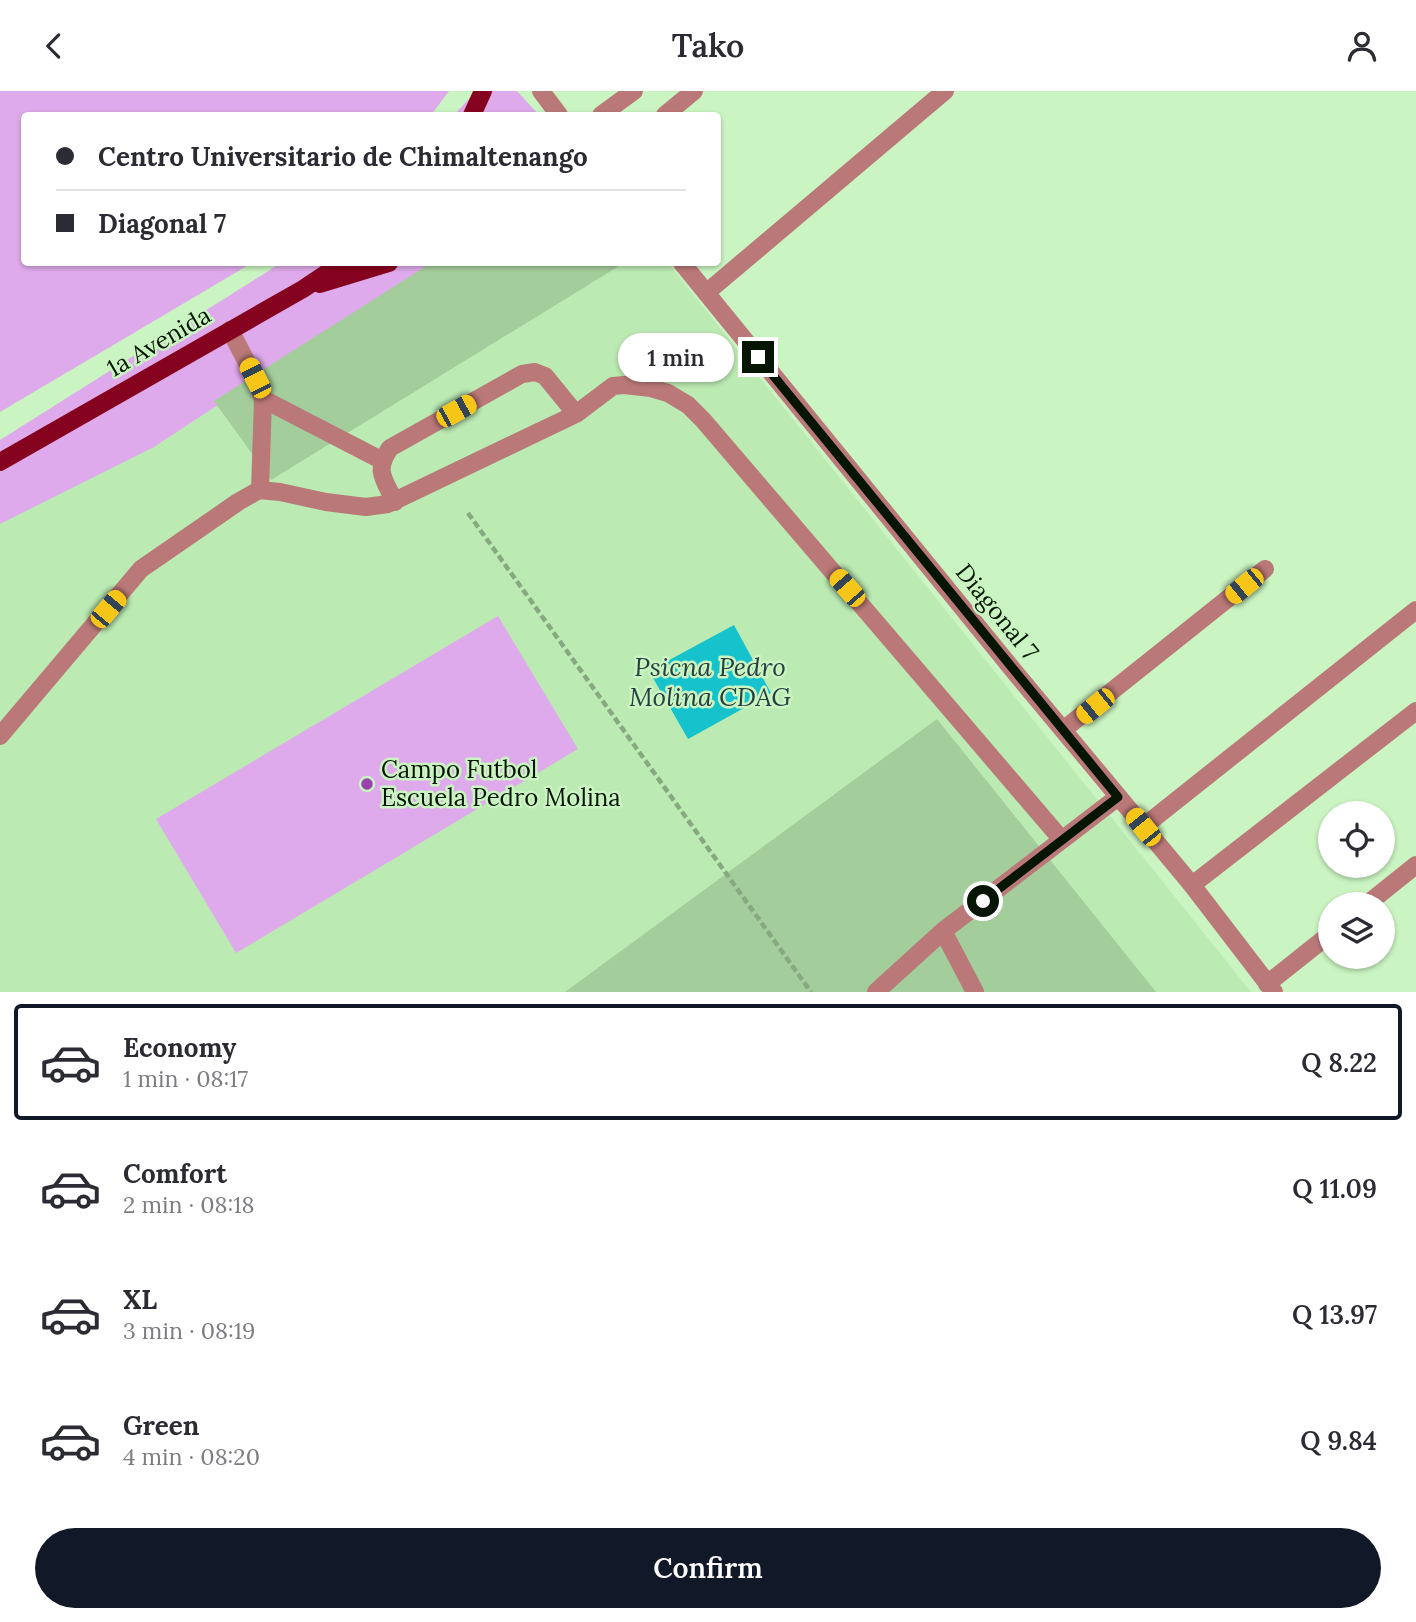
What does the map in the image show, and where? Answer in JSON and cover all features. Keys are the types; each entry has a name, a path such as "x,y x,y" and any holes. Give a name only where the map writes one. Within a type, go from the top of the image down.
{"main road":[{"path":"473,112 483,91"},
{"name":"1a Avenida","path":"0,462 303,289 337,266"},
{"path":"303,289 380,266"}],"street":[{"path":"541,91 557,112"},
{"path":"605,112 634,91"},
{"path":"676,112 694,91"},
{"path":"706,293 945,91"},
{"name":"Diagonal 7","path":"684,266 1192,885 1271,988"},
{"path":"230,330 263,399 260,490"},
{"path":"396,502 381,474 382,460 390,448 522,375 535,372 545,376 576,414"},
{"path":"0,736 141,569 238,502 260,490 366,507 396,502 576,414 613,386 624,385 668,393 688,405 704,420 1062,840"},
{"path":"263,399 382,460"},
{"path":"1063,730 1265,569"},
{"path":"1143,827 1416,610"},
{"path":"1192,885 1416,711"},
{"path":"876,992 943,931 1118,797"},
{"path":"1382,892 1416,865"},
{"path":"943,931 975,992"},
{"path":"1271,988 1318,945"}],"path":[{"path":"468,513 811,992"}],"shaded area":[{"path":"0,91 449,91 433,112 21,112 21,266 247,266 0,412"},
{"path":"476,91 517,91 536,112 457,112"},
{"path":"276,266 429,266 154,447 0,524 0,440"},
{"path":"402,266 670,266 1251,992 0,992 0,492"},
{"name":"Campo Futbol Escuela Pedro Molina","path":"498,616 578,749 236,953 156,819"}],"water":[{"name":"Psicna Pedro Molina CDAG","path":"734,625 771,693 688,739 649,671"}],"building":[{"path":"426,266 619,266 271,480 214,401"},
{"path":"937,719 1156,992 565,992"}],"place":[{"name":"Campo Futbol Escuela Pedro Molina","path":"367,784"}],"route":[{"path":"758,357 1118,797 983,901"}]}
